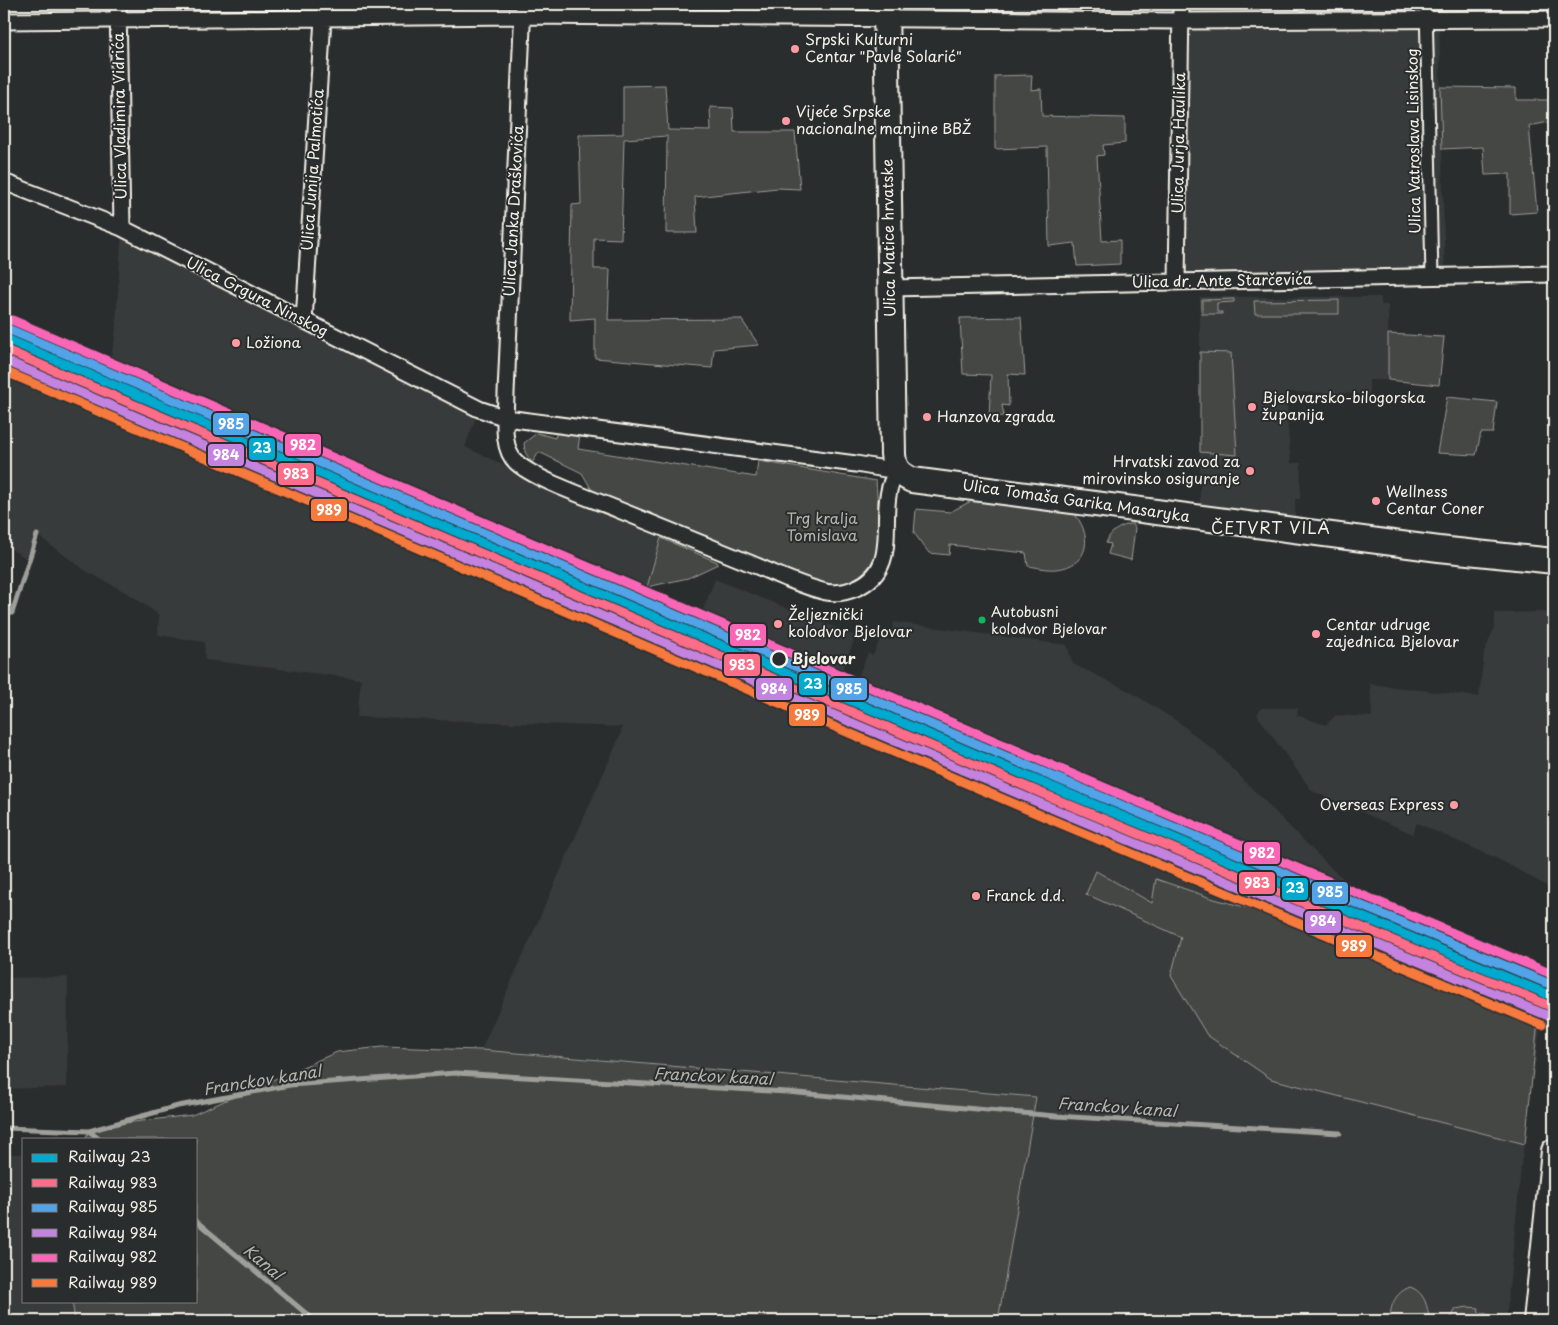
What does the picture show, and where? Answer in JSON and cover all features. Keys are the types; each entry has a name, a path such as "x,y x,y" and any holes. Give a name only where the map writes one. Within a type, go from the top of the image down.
{"main road":[{"name":"Ulica Matice hrvatske","path":"886,12 893,454 898,471"},
{"name":"Ulica Tomaša Garika Masaryka","path":"898,471 912,480 1439,549 1554,561"},
{"path":"1536,1321 1547,1292 1554,1151"}],"street":[{"name":"Ulica Vladimira Vidrića","path":"118,4 122,228"},
{"name":"Ulica Jurja Haulika","path":"1177,282 1181,4"},
{"path":"4,21 323,18 523,10 886,12 1181,21 1426,11 1554,19"},
{"name":"Ulica Janka Draškovića","path":"506,418 523,10"},
{"name":"Ulica Vatroslava Lisinskog","path":"1426,11 1432,278"},
{"name":"Ulica Junija Palmotića","path":"304,321 323,18"},
{"name":"Ulica Grgura Ninskog","path":"4,182 122,228 479,409 506,418"},
{"name":"Ulica dr. Ante Starčevića","path":"889,288 1554,274"},
{"path":"506,418 898,471 888,491 886,552 881,569 856,588 841,592 827,592 733,557 527,470 515,462 509,450 506,436 506,418"}],"shaded area":[{"path":"886,4 1554,4 1554,19 1439,19 1445,278 1177,282 1181,21 886,19"},
{"path":"122,228 479,409 465,447 661,538 647,587 637,596 698,622 715,579 856,636 842,670 856,682 868,653 873,655 881,637 890,640 894,622 1067,645 1073,664 1131,692 1180,723 1217,753 1334,871 1373,902 1513,980 1449,964 1544,1000 1522,1158 1506,1321 998,1321 1036,1097 481,1050 620,736 622,727 357,717 361,679 205,660 204,642 158,635 159,615 129,594 86,571 38,536 29,560 4,545 4,328 111,356 115,338"},
{"path":"1200,297 1381,297 1381,305 1388,305 1388,380 1369,380 1369,394 1288,392 1287,418 1291,463 1301,463 1300,499 1295,499 1295,516 1200,509"},
{"path":"1546,612 1546,616 1553,617 1552,624 1554,624 1554,890 1500,860 1417,823 1413,834 1312,791 1257,715 1261,708 1298,708 1297,715 1326,725 1336,715 1372,717 1370,684 1479,697 1484,653 1495,626 1495,613"},
{"path":"68,977 67,1087 4,1089 4,978"},
{"path":"4,1154 22,1154 22,1302 72,1302 75,1321 4,1321"}],"green space":[{"path":"1032,75 1031,90 1041,89 1042,116 1125,118 1125,143 1103,145 1104,155 1097,156 1102,241 1120,240 1120,264 1077,266 1075,243 1049,246 1047,147 995,149 995,76"},
{"path":"665,85 668,130 711,131 710,107 733,108 734,132 795,132 800,189 777,188 695,197 697,233 666,233 667,136 624,139 621,239 594,238 594,269 610,269 608,320 741,319 759,345 714,349 712,368 595,358 595,318 570,320 572,205 581,204 579,135 623,134 623,86"},
{"path":"1440,87 1516,88 1516,100 1554,100 1554,121 1529,126 1537,212 1510,214 1510,174 1485,175 1483,147 1442,149"},
{"path":"1234,299 1234,302 1217,303 1217,312 1222,312 1222,314 1202,314 1202,300"},
{"path":"1339,300 1339,314 1255,314 1254,301"},
{"path":"1021,317 1025,375 1008,374 1009,406 1002,405 1004,416 989,417 991,375 963,374 960,318"},
{"path":"1388,334 1444,337 1439,385 1388,380"},
{"path":"1200,352 1231,353 1237,455 1200,452"},
{"path":"1447,397 1497,402 1493,433 1481,433 1476,455 1437,453"},
{"name":"Trg kralja Tomislava","path":"558,428 580,433 578,449 756,477 758,461 876,481 879,529 877,551 868,567 855,578 839,585 822,587 592,490 582,473 539,452 532,463 525,452 524,443 537,433 555,438"},
{"path":"977,498 1072,511 1083,529 1085,547 1082,555 1068,567 1046,569 1028,566 1026,553 950,545 949,555 929,553 914,533 916,509 950,512"},
{"path":"1129,524 1133,524 1135,528 1131,560 1108,554 1111,544 1106,543 1112,533"},
{"path":"661,538 718,564 688,578 647,587"},
{"path":"1096,871 1152,903 1156,879 1214,899 1401,948 1540,1002 1525,1144 1271,1079 1207,1035 1171,976 1181,937 1086,894"},
{"path":"382,1047 481,1050 1036,1097 998,1321 75,1321 72,1302 198,1302 198,1138 86,1138 89,1131 109,1125 192,1115 337,1052"},
{"path":"1410,1287 1419,1292 1425,1301 1429,1321 1390,1321 1394,1300"},
{"path":"1479,1308 1478,1312 1503,1318 1502,1321 1449,1321 1456,1309"}],"waterway":[{"path":"4,615 12,613 37,535"},
{"name":"Franckov kanal","path":"89,1131 178,1106 290,1085 456,1073 787,1092 1056,1116 1340,1133"},
{"name":"Kanal","path":"4,1128 89,1131 98,1138"},
{"name":"Kanal","path":"198,1223 315,1321"}],"rail line":[{"name":"982","path":"12,320 1065,771 1554,975"},
{"name":"985","path":"8,329 1061,780 1554,986"},
{"name":"23","path":"4,338 1057,789 1554,997"},
{"name":"983","path":"4,349 1053,798 1550,1006"},
{"name":"984","path":"4,360 1049,807 1546,1015"},
{"name":"989","path":"4,371 1045,817 1542,1025"}],"place":[{"name":"Srpski Kulturni Centar \"Pavle Solarić\"","path":"795,49"},
{"name":"Vijeće Srpske nacionalne manjine BBŽ","path":"786,121"},
{"name":"Ložiona","path":"236,343"},
{"name":"Bjelovarsko-bilogorska županija","path":"1252,407"},
{"name":"Hanzova zgrada","path":"927,417"},
{"name":"Hrvatski zavod za mirovinsko osiguranje","path":"1250,471"},
{"name":"Wellness Centar Coner","path":"1376,501"},
{"name":"Autobusni kolodvor Bjelovar","path":"982,620"},
{"name":"Željeznički kolodvor Bjelovar","path":"778,624"},
{"name":"Centar udruge zajednica Bjelovar","path":"1316,634"},
{"name":"Bjelovar","path":"779,659"},
{"name":"Overseas Express","path":"1454,805"},
{"name":"Franck d.d.","path":"976,896"}],"district":[{"name":"ČETVRT VILA","path":"1271,528"}]}
